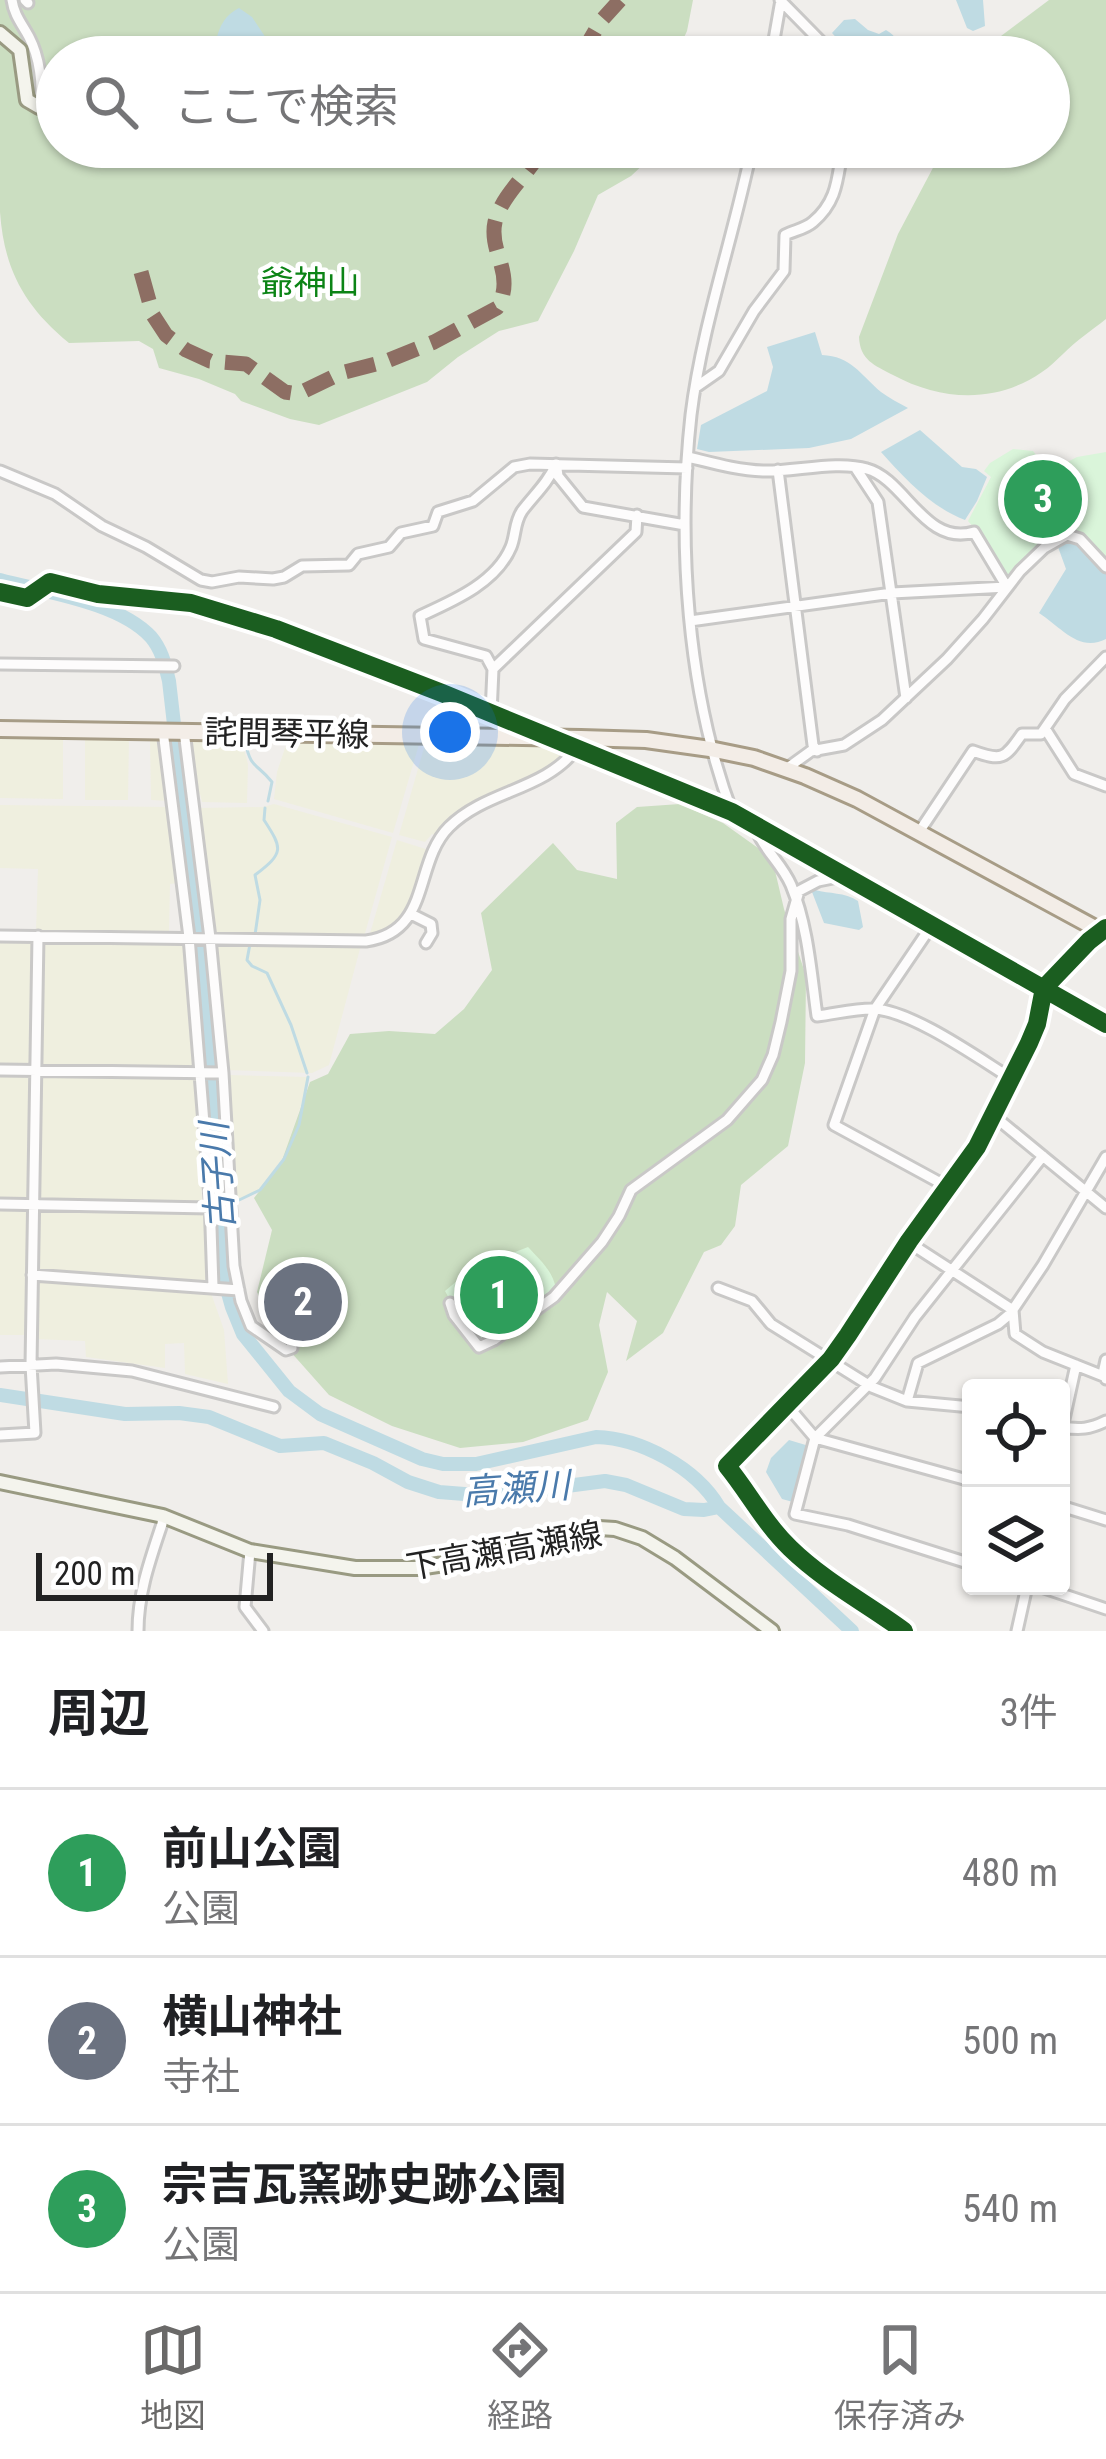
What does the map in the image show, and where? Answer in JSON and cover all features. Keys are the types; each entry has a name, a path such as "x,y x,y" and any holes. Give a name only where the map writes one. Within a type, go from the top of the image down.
{"main road":[{"path":"0,33 20,50 27,100 36,105"},
{"name":"詫間琴平線","path":"0,729 547,737 646,740 710,749 754,758 856,799 1104,931"},
{"path":"740,1483 727,1466 831,1359 977,1147 1037,1024 1044,988"},
{"name":"下高瀬高瀬線","path":"0,1482 163,1516 250,1550 356,1568 418,1568 484,1558 574,1531 615,1529 642,1538 675,1558 772,1631"}],"street":[{"path":"12,0 36,54"},
{"path":"775,36 781,0 816,36"},
{"path":"732,812 710,749 690,620 685,525 696,387 747,168"},
{"path":"696,387 719,371 754,310 784,271 785,235 809,226 838,188 840,168"},
{"path":"0,471 55,494 102,526 212,582 273,579 302,566 349,566 358,554 388,547 401,533 433,526 438,512 473,500 514,467 530,464 688,462 778,470 855,466 872,470 938,529 960,536 974,532 1007,586"},
{"path":"556,464 557,474 583,507 685,525"},
{"path":"491,714 493,669 485,656 424,639 420,616 453,602 501,564 520,513 544,487 556,464"},
{"path":"855,466 878,502 906,699"},
{"path":"778,470 817,751"},
{"path":"493,669 636,532 637,515"},
{"path":"785,769 811,751 844,746 882,720 947,659 1044,548 1067,535 1080,539 1106,567"},
{"path":"0,592 22,598 50,582 98,594 191,603 304,639 732,812 1106,1024"},
{"path":"690,620 892,593 1007,586"},
{"path":"919,832 973,751 1001,757 1022,734 1046,730 1066,699 1106,657"},
{"path":"0,664 174,666"},
{"path":"163,730 189,938 214,1287"},
{"path":"1046,730 1074,774 1106,786"},
{"path":"184,731 223,1073 231,1244 239,1289 251,1326 286,1350 292,1348 291,1321 303,1322 309,1335"},
{"path":"0,935 376,940 390,935 411,914 448,828 493,796 549,774 576,748"},
{"path":"173,804 194,804"},
{"path":"755,826 790,881 810,961 817,1016 874,1009 920,1025 1012,1079"},
{"path":"450,1304 479,1347 519,1324 565,1286 610,1230 631,1190 712,1132 748,1097 773,1055 791,970 791,919 799,891 843,876"},
{"path":"411,914 431,924 426,943"},
{"path":"932,925 874,1009 834,1125 948,1187"},
{"path":"1044,988 1104,931"},
{"path":"0,1435 35,1433 32,1275 38,936"},
{"path":"0,1070 223,1073"},
{"path":"994,1116 1106,1208"},
{"path":"962,1561 848,1525 795,1514 815,1438 868,1384 1043,1156"},
{"path":"907,1401 918,1363 998,1324 1012,1310 1106,1156"},
{"path":"0,1204 210,1208"},
{"path":"908,1242 1012,1310 1015,1334 1043,1352 1106,1378"},
{"path":"32,1275 239,1289"},
{"path":"718,1288 752,1301 771,1324 868,1384 907,1401 962,1406"},
{"path":"1106,1360 1106,1378"},
{"path":"1070,1392 1076,1365"},
{"path":"0,1367 83,1366 155,1375 274,1407"},
{"path":"786,1404 815,1438 962,1479"},
{"path":"1070,1428 1090,1429 1106,1420"},
{"path":"740,1483 790,1548 833,1586 904,1631"},
{"path":"1070,1509 1106,1520"},
{"path":"138,1631 143,1580 163,1516"},
{"path":"250,1550 245,1607 262,1631"},
{"path":"1017,1631 1025,1595"},
{"path":"1065,1595 1106,1609"}],"green space":[{"name":"爺神山","path":"0,0 693,0 685,36 36,36 36,168 640,168 598,195 538,321 499,331 427,382 319,425 290,419 199,379 159,368 153,349 139,341 69,343 40,315 19,285 6,251 0,212"},
{"path":"1049,0 1106,0 1106,319 1024,382 987,394 949,394 911,384 874,365 862,351 859,337 898,234 933,168 1070,168 1070,36 1001,36"},
{"path":"1013,449 1033,451 1050,471 1077,457 1106,452 1106,562 1066,533 1011,582 968,521 991,477 984,471"},
{"path":"0,735 63,735 63,799 0,798"},
{"path":"85,736 129,736 128,800 85,800"},
{"path":"150,737 162,737 171,801 151,800"},
{"path":"186,738 241,739 248,764 247,803 202,802 200,794 194,795"},
{"path":"288,739 420,741 393,833 274,799"},
{"path":"426,741 545,742 567,752 558,764 492,793 438,837 432,834 425,842 399,835"},
{"path":"274,804 392,837 364,937 214,936 197,808"},
{"path":"680,804 723,823 772,858 806,976 805,1063 788,1146 741,1185 735,1226 721,1245 704,1252 663,1333 626,1361 637,1321 607,1292 599,1325 608,1372 588,1420 523,1442 460,1448 392,1426 329,1395 281,1341 257,1292 272,1230 254,1198 281,1163 310,1082 328,1074 350,1034 435,1034 464,1009 492,970 481,913 553,843 577,870 617,879 616,823 637,807"},
{"path":"0,805 169,807 178,883 170,884 169,933 36,932 38,869 0,868"},
{"path":"397,840 432,851 404,917 381,935 369,937"},
{"path":"0,939 35,940 32,1066 0,1066"},
{"path":"43,942 186,943 196,1068 41,1067"},
{"path":"213,942 361,945 329,1065 312,1073 226,1070"},
{"path":"0,1074 33,1074 31,1200 0,1200"},
{"path":"228,1075 308,1077 283,1157 262,1187 235,1200"},
{"path":"41,1077 197,1077 202,1204 38,1201"},
{"path":"0,1208 30,1209 27,1335 0,1335"},
{"path":"38,1210 206,1211 209,1283 37,1272"},
{"path":"528,1247 549,1271 556,1289 530,1312 479,1341 445,1291 471,1269"},
{"path":"38,1277 211,1293 224,1330 228,1384 185,1374 184,1343 165,1344 165,1368 86,1357 85,1341 35,1339"}],"water":[{"path":"956,0 983,0 985,26 973,31 967,28"},
{"path":"239,8 252,17 265,36 218,36"},
{"path":"855,19 868,30 879,34 886,30 893,36 835,36 832,33 844,20"},
{"path":"815,332 822,355 848,362 881,392 908,408 851,439 809,448 697,449 701,425 767,391 773,367 767,347"},
{"path":"920,430 962,467 987,477 965,520 930,500 881,452"},
{"path":"1069,540 1081,543 1106,571 1106,639 1079,641 1039,613 1066,569 1058,547"},
{"path":"815,890 858,901 863,927 824,923"},
{"path":"789,1440 809,1446 793,1502 782,1499 766,1472 771,1458"}],"waterway":[{"name":"古子川","path":"0,580 120,615 151,637 163,658 201,958 223,1275 243,1334 289,1391 320,1414 443,1464 476,1464 596,1437 649,1449 696,1480 852,1631"},
{"path":"245,741 252,761 272,782 268,801"},
{"path":"255,935 260,900 255,875 278,850 264,820 265,808"},
{"path":"250,944 247,960 267,973 307,1073"},
{"path":"235,1202 260,1190 284,1159 299,1125 308,1077"},
{"name":"高瀬川","path":"0,1395 125,1414 209,1417 280,1446 324,1443 439,1492 490,1496 605,1481 684,1509 719,1507"}],"marked path":[{"path":"592,36 620,0"},
{"path":"141,272 153,315 166,335 210,361 246,364 285,392 298,394 341,373 434,342 497,308 504,285 495,222 504,201 529,168"}],"cycle path":[{"path":"0,592 27,598 50,582 98,594 191,603 276,629 442,693 732,812 1106,1024"},
{"path":"904,1631 790,1548 727,1466 831,1359 848,1335 977,1147 1029,1043 1044,988 1106,928"}],"place":[{"name":"宗吉瓦窯跡史跡公園","path":"1043,499"},
{"name":"前山公園","path":"499,1295"},
{"name":"横山神社","path":"303,1302"}]}
